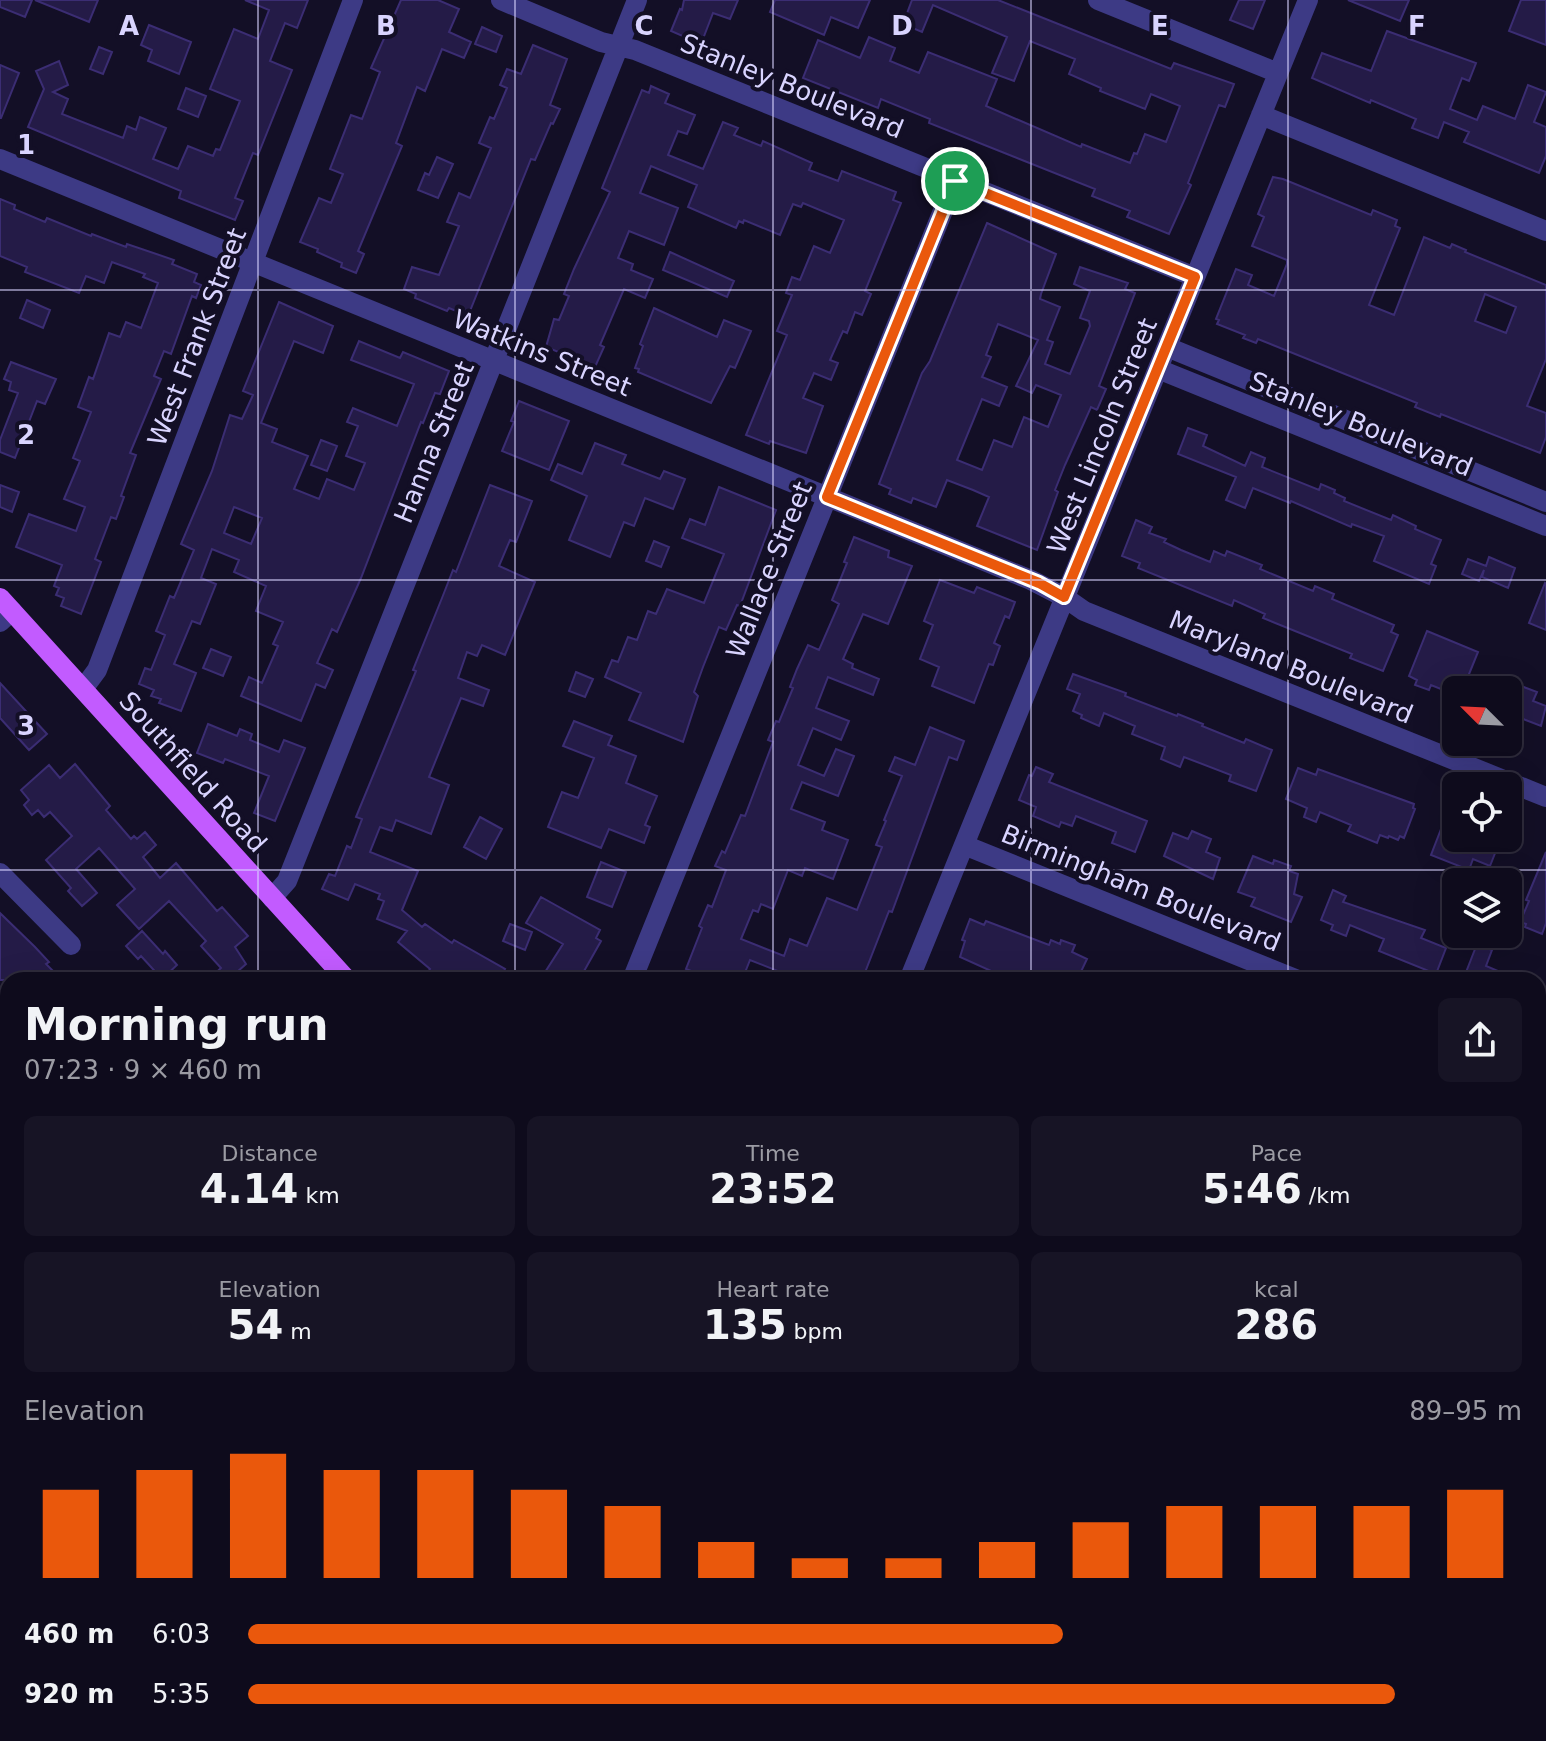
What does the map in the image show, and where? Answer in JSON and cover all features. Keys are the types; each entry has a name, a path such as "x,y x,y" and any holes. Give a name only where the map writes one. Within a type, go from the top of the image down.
{"main road":[{"name":"Southfield Road","path":"4,611 83,689 340,972"}],"street":[{"name":"West Frank Street","path":"83,689 97,670 353,0"},
{"name":"Stanley Boulevard","path":"501,0 601,42 635,50 1195,277"},
{"name":"Hanna Street","path":"272,898 287,881 637,0"},
{"path":"1098,0 1278,73"},
{"name":"West Lincoln Street","path":"912,972 1308,0"},
{"path":"1261,115 1546,231"},
{"name":"Watkins Street","path":"0,159 1039,583 1064,597"},
{"name":"Wallace Street","path":"635,972 955,181"},
{"name":"Stanley Boulevard","path":"1167,347 1546,502"},
{"name":"Stanley Boulevard","path":"1158,369 1546,526"},
{"path":"1469,495 1477,474"},
{"name":"Maryland Boulevard","path":"1064,597 1084,611 1546,797"},
{"name":"Birmingham Boulevard","path":"964,845 1278,972"},
{"path":"0,873 71,945"}],"building":[{"path":"0,0 32,0 25,17 0,7"},
{"path":"35,0 98,0 89,22"},
{"path":"245,0 308,0 297,28 285,23 270,61 292,70 258,155 253,153 235,198 243,201 235,220 179,198 181,191 28,127 44,89 36,71 59,61 68,85 53,92 68,99 62,114 123,138 127,126 136,130 140,117 166,128 153,159 178,169 188,146 213,156 216,149 220,150 240,101 210,89 234,29 258,39 269,10"},
{"path":"401,0 438,0 459,9 449,32 471,42 464,58 442,49 425,91 417,87 396,143 402,146 358,251 364,254 356,273 317,252 318,249 300,242 319,198 331,203 343,174 330,169 351,115 362,119 380,72 371,68"},
{"path":"684,0 738,0 730,19 713,13 701,44 671,31"},
{"path":"775,0 870,0 858,28 831,17 824,35 770,12"},
{"path":"912,0 998,0 1171,69 1174,63 1234,84 1225,107 1219,105 1188,183 1191,185 1169,234 1127,217 1130,211 1092,196 1095,189 929,123 930,119 881,99 878,108 803,78 818,40 860,58 869,37 895,48 890,61 919,73 928,52 997,79 986,106 1081,147 1082,144 1130,163 1145,134 1166,142 1180,106 1151,94 1145,109 1100,91 1101,88 1069,74 1075,59 1030,41 1014,81 992,73 1007,37 933,5 922,32 903,24"},
{"path":"1239,0 1265,0 1253,29 1230,20"},
{"path":"1348,0 1409,0 1400,21"},
{"path":"1521,0 1546,0 1546,45 1509,31"},
{"path":"149,25 191,42 179,74 148,61 152,50 141,45"},
{"path":"482,27 502,36 496,52 475,44"},
{"path":"1387,31 1476,63 1469,81 1462,78 1450,109 1477,120 1483,106 1515,119 1528,85 1546,92 1534,122 1546,127 1546,156 1539,173 1464,142 1469,132 1444,122 1438,138 1412,128 1416,119 1312,78 1322,53 1371,71"},
{"path":"533,45 567,59 550,105 560,109 535,160 531,159 468,316 449,308 447,311 415,298 416,294 404,289 412,267 439,275 459,226 447,222 459,193 470,198 491,148 479,143 490,117 494,119 507,88 500,85 507,69 521,74"},
{"path":"99,47 112,52 103,74 90,69"},
{"path":"0,65 19,73 1,118 0,118"},
{"path":"651,86 669,94 665,103 695,115 687,134 678,131 668,155 703,169 723,122 738,128 734,135 761,146 763,141 812,163 809,170 838,181 842,171 896,192 893,200 901,203 865,291 871,294 862,315 855,312 847,333 843,331 830,360 838,363 831,380 814,373 803,398 823,406 806,453 746,435 787,335 777,331 792,295 786,293 792,277 800,280 814,246 830,253 844,220 803,203 801,207 793,204 780,235 744,220 743,223 739,221 736,228 688,207 697,185 651,166 640,193 678,208 664,245 629,231 618,258 633,264 631,270 653,279 645,298 624,289 600,345 604,347 595,367 546,347 554,319 559,320 569,296 564,294 574,269 610,192 602,188 642,90 649,93"},
{"path":"186,88 206,96 198,117 178,109"},
{"path":"437,157 453,164 438,198 418,190 425,173 429,175"},
{"path":"1273,177 1371,215 1373,210 1397,220 1395,226 1400,228 1369,305 1394,315 1424,237 1450,248 1452,244 1546,285 1546,359 1527,406 1546,413 1546,437 1540,453 1441,414 1440,417 1415,407 1417,403 1258,339 1256,343 1243,338 1245,335 1217,324 1219,320 1216,319 1236,269 1252,275 1248,285 1274,296 1287,264 1287,260 1252,246 1264,217 1258,214","holes":["1485,294 1516,307 1506,333 1475,321"]},
{"path":"0,199 15,205 14,209 45,222 47,218 91,236 174,260 172,264 197,274 194,282 201,285 196,298 192,296 171,354 164,351 154,376 161,379 130,453 136,455 121,496 124,497 116,519 111,517 95,559 101,562 81,614 61,606 64,598 56,595 59,588 54,586 62,565 16,547 29,514 76,531 85,507 64,499 80,461 73,458 91,412 78,407 89,377 93,379 109,333 120,337 126,322 141,328 158,283 143,277 145,274 112,262 104,283 86,276 79,293 25,272 27,267 0,256"},
{"path":"987,223 1056,254 1040,299 1060,307 1047,340 1053,342 1045,364 1070,374 1090,326 1089,321 1080,318 1090,291 1074,284 1080,267 1128,283 1125,289 1135,293 1099,386 1106,389 1097,410 1091,407 1065,465 1037,550 977,526 989,497 973,490 947,480 936,507 913,498 911,503 889,494 891,489 879,484 922,373 930,361","holes":["998,324 1038,340 1016,386 1032,393 1036,385 1061,395 1048,427 1024,417 1012,447 994,440 982,470 957,460 982,399 999,406 1007,387 982,377 991,357 986,355"]},
{"path":"670,252 734,281 727,297 663,270"},
{"path":"27,300 50,310 43,328 20,318"},
{"path":"279,302 333,326 323,353 294,341 261,423 277,429 272,442 308,456 294,489 319,499 327,479 354,490 365,463 346,456 358,426 347,422 353,408 397,426 414,384 351,360 359,341 400,358 403,352 449,371 440,394 435,393 421,422 337,632 332,629 317,663 333,670 325,688 316,684 301,721 241,696 249,677 262,683 278,646 273,644 283,622 256,611 266,586 234,572 239,560 212,549 201,578 216,584 200,624 192,621 174,664 196,673 181,711 159,703 161,699 151,696 154,690 139,684 145,668 151,670 165,635 156,631 194,550 181,544 212,471 230,415 242,419 253,395 243,391","holes":["234,507 262,518 251,544 224,533"]},
{"path":"654,308 717,337 724,320 751,331 735,368 730,366 711,403 635,368 643,346 640,344"},
{"path":"11,362 56,379 45,404 37,401 15,458 0,452 0,440 18,393 9,390 11,382 4,379"},
{"path":"519,401 569,421 549,470 502,451"},
{"path":"1188,428 1207,435 1203,446 1245,466 1251,452 1265,458 1262,467 1319,490 1321,484 1335,490 1334,493 1345,498 1344,501 1391,520 1393,515 1441,540 1431,564 1436,566 1429,584 1374,561 1384,536 1352,524 1351,527 1253,488 1245,508 1226,500 1236,477 1178,454"},
{"path":"321,440 337,446 327,471 311,465"},
{"path":"595,443 626,455 622,464 660,479 664,471 685,479 673,509 645,498 634,526 624,522 610,557 569,540 587,496 551,480 558,464 582,474"},
{"path":"0,485 19,492 12,512 0,507"},
{"path":"490,485 532,501 516,542 510,540 499,566 535,582 505,655 482,645 477,656 467,652 458,678 489,690 483,706 461,698 429,777 449,785 431,834 396,820 392,831 380,827 370,852 418,871 402,910 422,927 425,924 452,943 454,940 505,969 503,972 428,972 430,969 398,942 407,931 377,919 384,901 378,899 380,894 355,884 348,900 322,889 329,874 335,876 347,846 351,848 362,819 356,817 416,671 413,670 453,570 456,572"},
{"path":"719,487 776,510 740,606 737,605 726,630 719,627 694,692 698,696 683,742 629,720 641,693 605,677 612,660 618,662 628,637 637,640 648,611 656,614 667,589 704,603 724,554 682,538 690,519 705,525"},
{"path":"1136,520 1152,527 1149,533 1166,539 1164,542 1210,562 1214,551 1225,556 1227,551 1262,565 1260,569 1313,591 1315,586 1334,594 1332,599 1394,625 1391,632 1398,635 1383,671 1350,658 1352,654 1263,618 1265,614 1234,600 1232,606 1138,568 1140,563 1122,556"},
{"path":"854,537 889,551 888,557 912,566 888,624 863,614 843,659 853,664 852,668 879,679 873,695 828,677 816,708 849,721 841,740 813,728 798,765 824,776 836,749 854,756 838,796 802,782 791,809 825,822 822,830 848,840 833,879 805,868 802,876 788,870 773,909 761,904 758,912 753,910 741,939 784,956 790,939 807,946 827,898 857,910 882,847 876,845 902,776 889,771 895,757 915,765 930,727 964,741 957,760 949,757 892,912 889,911 865,972 778,972 750,960 745,972 694,972 686,969 702,928 699,926 708,905 712,907 726,870 715,866 722,851 725,853 741,815 745,816 773,742 768,740 776,721 779,722 808,645 819,650 839,604 832,600 847,563 844,562"},
{"path":"654,541 669,547 661,567 646,561"},
{"path":"1489,557 1515,568 1508,588 1482,577 1484,570 1479,581 1462,574 1468,559 1486,566"},
{"path":"940,580 974,593 977,587 1015,602 1009,618 1005,616 994,643 1000,646 993,665 989,664 974,703 932,686 939,667 920,659 933,625 924,621"},
{"path":"1546,584 1546,630 1529,623"},
{"path":"1427,631 1478,652 1468,676 1442,676 1442,689 1431,685 1429,690 1415,685 1417,680 1409,676"},
{"path":"211,649 231,657 223,676 203,668"},
{"path":"576,672 593,679 585,697 569,691"},
{"path":"1073,674 1244,743 1246,739 1272,750 1256,791 1229,781 1231,775 1184,757 1180,767 1161,759 1165,747 1132,734 1135,726 1104,713 1099,726 1081,718 1082,715 1073,711 1080,694 1067,689"},
{"path":"0,683 47,734 29,750 0,718"},
{"path":"1522,686 1537,692 1533,701 1546,706 1541,726 1522,719"},
{"path":"574,721 612,736 608,745 636,756 626,783 657,796 645,825 650,827 644,843 609,829 601,848 548,827 562,792 578,798 594,758 563,746"},
{"path":"208,724 237,736 240,729 252,734 250,740 279,752 284,740 305,748 275,821 254,813 269,776 225,759 223,763 197,753"},
{"path":"75,764 110,806 106,810 131,839 134,836 137,839 145,832 156,845 143,857 160,878 176,863 217,911 222,907 248,936 235,947 246,964 237,972 217,972 221,968 201,946 206,941 169,901 139,929 117,905 135,889 99,848 76,869 97,893 82,906 68,891 71,888 46,860 72,836 50,812 44,817 38,810 32,815 24,805 29,800 21,790 49,765 60,778"},
{"path":"1036,767 1053,774 1049,782 1147,821 1135,852 1112,843 1116,832 1076,816 1072,826 1061,822 1059,827 1033,816 1036,807 1019,800 1029,775 1032,776"},
{"path":"1298,768 1316,775 1318,769 1414,804 1404,838 1400,836 1398,840 1380,835 1377,843 1348,831 1351,825 1320,812 1316,822 1304,817 1307,808 1286,799"},
{"path":"480,817 502,829 486,859 464,847"},
{"path":"1442,827 1442,852 1496,852 1490,866 1473,859 1470,868 1431,855"},
{"path":"1192,831 1211,839 1206,852 1220,858 1213,879 1164,856 1173,833 1188,839"},
{"path":"1546,852 1546,923 1542,934 1522,923 1529,901 1526,900"},
{"path":"1253,856 1273,864 1274,860 1291,866 1289,871 1298,874 1294,894 1302,897 1291,922 1251,906 1255,898 1238,892"},
{"path":"601,862 626,872 612,907 587,897"},
{"path":"1333,890 1346,896 1343,902 1425,930 1421,938 1446,948 1437,972 1431,972 1379,951 1384,939 1350,925 1346,936 1331,930 1333,925 1321,920"},
{"path":"541,897 600,930 596,938 601,941 584,972 545,972 563,944 526,923"},
{"path":"0,913 49,962 46,964 54,972 0,972"},
{"path":"970,919 984,925 986,921 1049,945 1051,940 1060,944 1061,940 1075,945 1072,952 1087,959 1081,972 993,972 960,957 965,941 962,940"},
{"path":"510,924 532,932 525,950 503,941"},
{"path":"142,931 177,965 170,972 156,972 126,946"},
{"path":"1475,948 1492,950 1486,966 1500,972 1466,972"}],"route":[{"path":"955,181 1195,277 1064,597 1039,583 827,497 955,181"}]}
